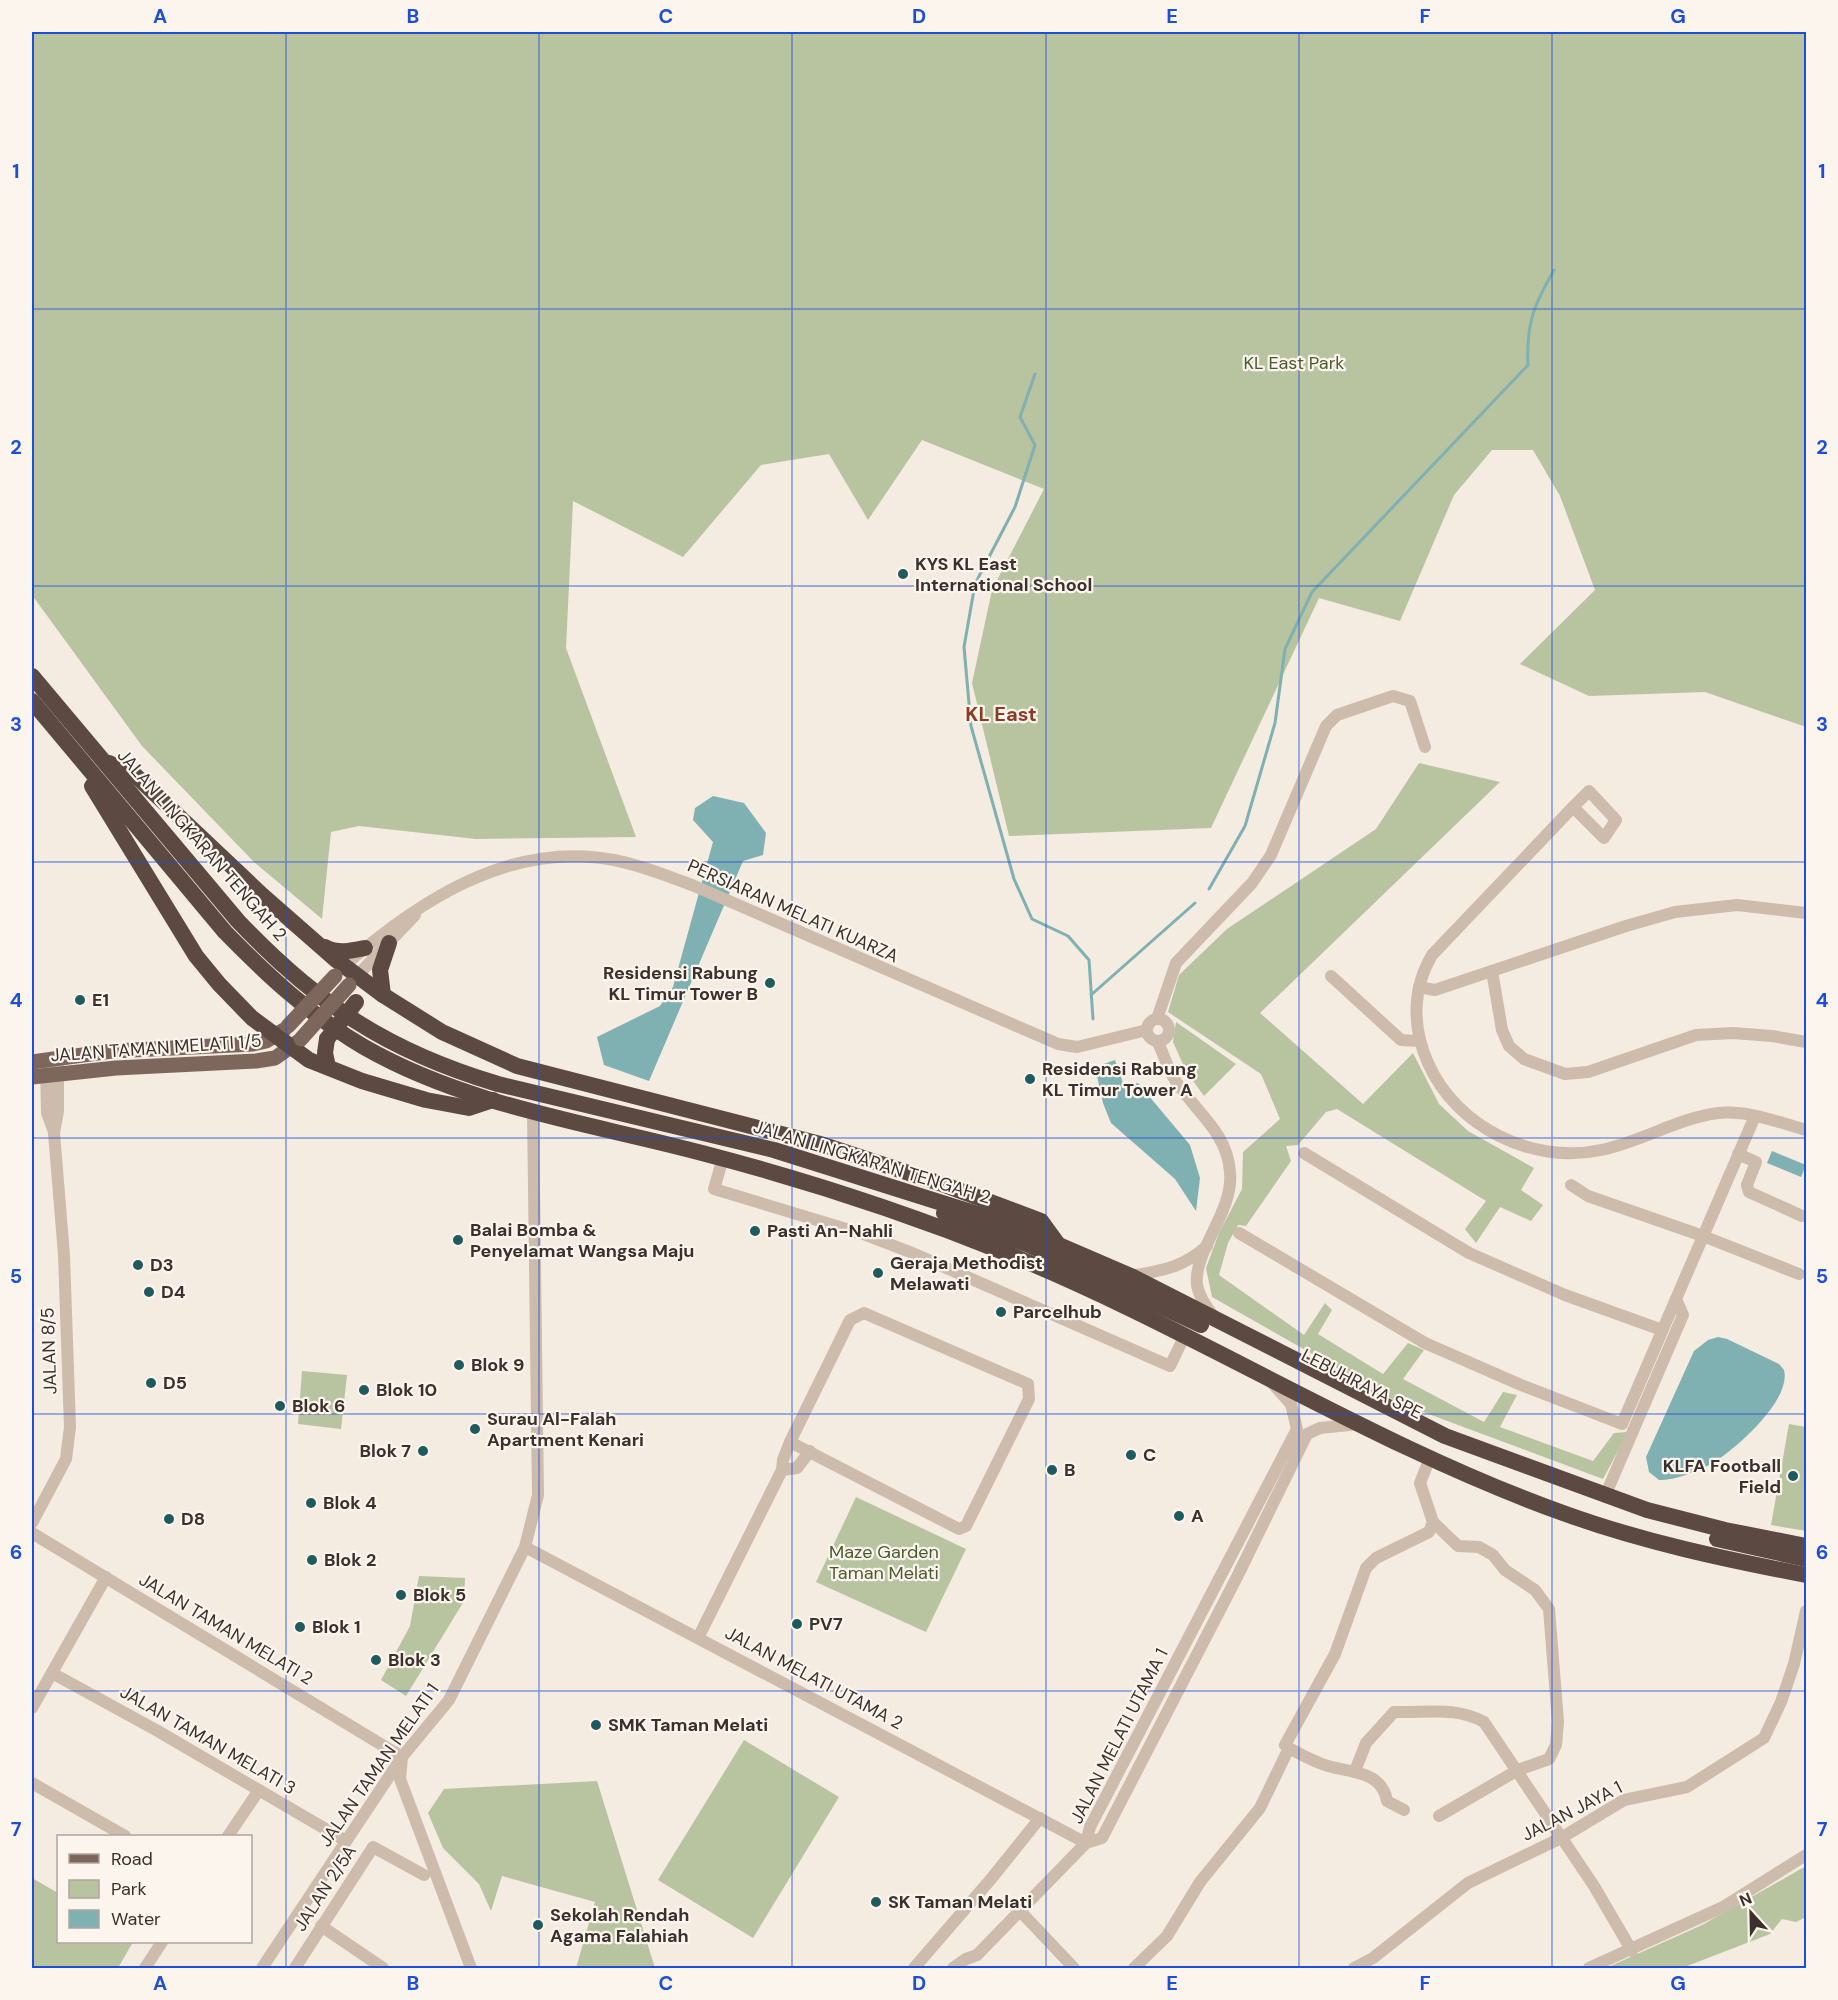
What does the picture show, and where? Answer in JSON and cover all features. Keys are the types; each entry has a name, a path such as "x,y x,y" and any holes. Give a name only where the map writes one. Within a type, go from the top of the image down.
{"highway":[{"name":"JALAN LINGKARAN TENGAH 2","path":"32,676 238,921 270,955 337,1011 398,1046 462,1073 498,1084 774,1150 1015,1226 1131,1276 1445,1436 1605,1496 1725,1530 1806,1546"},
{"name":"JALAN LINGKARAN TENGAH 2","path":"32,701 225,932 291,996 342,1033 392,1062 426,1077 493,1100 723,1158 818,1185 951,1232 1077,1283 1430,1458 1564,1513 1694,1553 1806,1575"},
{"path":"62,737 196,956 252,1018 282,1031 297,1043 309,1060 362,1081 426,1100 469,1108 493,1100"},
{"path":"103,760 136,776 311,939 346,976 442,1032 517,1066 824,1145 1041,1221 1058,1243"},
{"path":"311,939 332,951 350,952 365,948"},
{"path":"387,998 380,970 388,943"},
{"path":"328,1067 325,1053 327,1039 356,1002 366,998 387,998"},
{"name":"LEBUHRAYA SPE","path":"921,1195 933,1209 1029,1245 1182,1315 1446,1448 1572,1496 1632,1515 1755,1549 1806,1559"}],"main road":[{"name":"JALAN TAMAN MELATI 1/5","path":"45,1068 112,1051 253,1044 282,1031 346,976"},
{"name":"JALAN TAMAN MELATI 1/5","path":"45,1068 275,1058 297,1043 346,976"},
{"path":"275,1058 309,1060"}],"street":[{"path":"1157,1019 1164,1021 1169,1030 1164,1039 1157,1041 1151,1039 1147,1030 1149,1024 1157,1019 1176,963 1252,883 1270,855 1326,726 1337,715 1393,696 1410,701 1425,747"},
{"path":"1573,807 1432,955 1421,973 1416,1013 1418,1041 1435,1080 1470,1117 1489,1131 1541,1152 1599,1151 1715,1113 1737,1112 1806,1130"},
{"name":"PERSIARAN MELATI KUARZA","path":"346,976 365,948 421,907 471,878 537,859 558,857 612,859 634,864 692,885 1058,1044 1077,1047 1147,1030"},
{"path":"1419,987 1435,990 1626,926 1675,912 1737,905 1806,913"},
{"name":"PERSIARAN MELATI KUARZA","path":"346,976 388,943 421,907"},
{"path":"1492,971 1502,1030 1509,1047 1524,1059 1565,1074 1588,1072 1696,1035 1733,1033 1806,1042"},
{"path":"1330,976 1401,1040 1418,1041"},
{"path":"1157,1041 1172,1075 1219,1134 1230,1169 1227,1199 1207,1245 1197,1283 1204,1303 1217,1320"},
{"name":"JALAN 8/5","path":"32,1523 66,1460 70,1426 64,1255 54,1133 47,1113 45,1068"},
{"name":"JALAN TAMAN MELATI 1","path":"262,1968 402,1757 449,1700 525,1547 538,1496 533,1111"},
{"path":"1239,1233 1425,1343 1521,1385 1622,1424 1755,1116"},
{"path":"1304,1154 1469,1253 1565,1295 1662,1330"},
{"path":"1738,1154 1756,1162 1747,1185 1749,1192 1802,1216"},
{"path":"723,1158 714,1189 862,1234 910,1252 1170,1366 1185,1335"},
{"path":"1571,1185 1588,1196 1702,1236 1799,1274"},
{"path":"1131,1276 1172,1268 1190,1261 1207,1245"},
{"path":"1605,1496 1683,1315 1676,1299"},
{"path":"698,1638 782,1470 790,1442 850,1320 864,1313 1028,1384 1029,1399 966,1526 959,1529 790,1442"},
{"name":"JALAN MELATI UTAMA 1","path":"1086,1843 1090,1827 1297,1429 1291,1404 1267,1377"},
{"name":"JALAN MELATI UTAMA 1","path":"1086,1843 1102,1838 1232,1587 1307,1434 1320,1428 1359,1424"},
{"path":"782,1470 797,1468 810,1451"},
{"path":"1430,1458 1420,1483 1433,1522 1458,1545 1479,1547 1493,1555 1505,1570 1535,1590 1549,1609 1558,1722 1556,1745 1549,1760 1518,1770 1439,1816"},
{"path":"1404,1810 1387,1802 1385,1791 1379,1782 1355,1771 1327,1766 1285,1745 1335,1654 1366,1568 1376,1558 1429,1532 1433,1522"},
{"name":"JALAN TAMAN MELATI 2","path":"32,1533 402,1757"},
{"name":"JALAN MELATI UTAMA 2","path":"525,1547 1086,1843"},
{"path":"32,1708 106,1578"},
{"name":"JALAN JAYA 1","path":"1354,1968 1373,1958 1468,1883 1561,1838 1624,1800 1687,1787 1764,1738 1781,1702 1794,1664 1806,1611"},
{"name":"JALAN TAMAN MELATI 3","path":"51,1672 346,1842"},
{"path":"1355,1771 1366,1743 1394,1712 1432,1713 1452,1710 1469,1714 1484,1722 1594,1886 1632,1951"},
{"path":"1134,1968 1167,1936 1200,1882 1260,1808 1289,1748"},
{"path":"402,1757 400,1779 471,1968"},
{"path":"32,1783 122,1835"},
{"path":"229,1835 259,1790"},
{"path":"914,1968 992,1880 1040,1818"},
{"path":"953,1968 977,1955 1086,1843"},
{"name":"JALAN 2/5A","path":"295,1968 373,1847 424,1875"},
{"path":"1589,1968 1632,1951 1723,1907 1806,1855"},
{"path":"1021,1912 1074,1968"},
{"path":"321,1926 383,1968"},
{"path":"145,1968 161,1943"}],"green space":[{"name":"KL East Park","path":"32,32 1806,32 1806,727 1705,692 1589,696 1520,664 1595,590 1560,496 1533,450 1492,450 1454,495 1400,621 1319,598 1211,828 1009,836 972,683 992,590 1044,489 922,440 868,520 829,454 761,465 683,557 573,501 566,648 636,837 476,839 359,826 331,832 322,919 254,862 142,746 32,595"},
{"path":"1419,763 1500,782 1260,1013 1363,1104 1413,1053 1439,1104 1468,1131 1534,1168 1521,1190 1543,1205 1531,1221 1500,1207 1476,1243 1465,1229 1486,1201 1337,1109 1326,1112 1298,1145 1286,1146 1291,1161 1246,1226 1238,1225 1228,1243 1219,1275 1304,1335 1325,1303 1332,1310 1318,1334 1383,1374 1408,1343 1424,1350 1403,1379 1484,1422 1503,1392 1517,1395 1500,1427 1593,1461 1614,1433 1628,1432 1603,1479 1399,1403 1212,1297 1206,1268 1219,1233 1242,1189 1243,1152 1280,1119 1261,1074 1168,1012 1179,975 1227,929 1376,829"},
{"path":"1176,1022 1236,1064 1204,1096 1186,1071 1173,1042"},
{"path":"302,1371 347,1375 341,1429 298,1424"},
{"name":"KLFA Football Field","path":"1789,1424 1806,1427 1806,1531 1771,1525"},
{"name":"Maze Garden Taman Melati","path":"856,1497 966,1549 926,1632 816,1582"},
{"path":"419,1576 465,1578 464,1601 406,1696 381,1680 410,1626"},
{"path":"744,1740 839,1797 753,1938 658,1880"},
{"path":"597,1781 655,1968 576,1968 595,1902 502,1876 491,1911 479,1884 443,1848 428,1813 444,1789"},
{"path":"1806,1866 1806,1917 1796,1922 1782,1919 1770,1934 1682,1968 1606,1968 1702,1925"},
{"path":"32,1878 57,1892 57,1943 132,1943 118,1968 32,1968"}],"water":[{"path":"713,796 744,803 766,833 763,855 743,861 649,1081 604,1065 597,1037 660,1006 673,987 713,842 693,820 695,808"},
{"path":"1115,1060 1124,1086 1138,1083 1190,1145 1200,1178 1196,1211 1175,1179 1111,1123 1103,1103 1095,1067"},
{"path":"1772,1151 1806,1165 1801,1177 1767,1163"},
{"path":"1718,1337 1727,1339 1779,1364 1784,1370 1784,1382 1779,1395 1771,1409 1734,1448 1711,1464 1692,1473 1659,1480 1649,1472 1646,1457 1694,1351 1708,1340"}],"waterway":[{"path":"1209,889 1245,826 1275,723 1285,649 1312,592 1528,365 1528,337 1536,304 1554,270"},
{"path":"1035,374 1020,417 1035,445 1015,507 975,584 964,647 971,726 1014,879 1032,919 1068,936 1089,960 1093,1019"},
{"path":"1091,995 1195,903"}],"place":[{"name":"KYS KL East International School","path":"903,574"},
{"name":"Residensi Rabung KL Timur Tower B","path":"770,983"},
{"name":"E1","path":"80,1000"},
{"name":"Residensi Rabung KL Timur Tower A","path":"1030,1079"},
{"name":"Pasti An-Nahli","path":"755,1231"},
{"name":"Balai Bomba & Penyelamat Wangsa Maju","path":"458,1240"},
{"name":"D3","path":"138,1265"},
{"name":"Geraja Methodist Melawati","path":"878,1273"},
{"name":"D4","path":"149,1292"},
{"name":"Parcelhub","path":"1001,1312"},
{"name":"Blok 9","path":"459,1365"},
{"name":"D5","path":"151,1383"},
{"name":"Blok 10","path":"364,1390"},
{"name":"Blok 6","path":"280,1406"},
{"name":"Surau Al-Falah Apartment Kenari","path":"475,1429"},
{"name":"Blok 7","path":"423,1451"},
{"name":"C","path":"1131,1455"},
{"name":"B","path":"1052,1470"},
{"name":"KLFA Football Field","path":"1793,1476"},
{"name":"Blok 4","path":"311,1503"},
{"name":"A","path":"1179,1516"},
{"name":"D8","path":"169,1519"},
{"name":"Blok 2","path":"312,1560"},
{"name":"Blok 5","path":"401,1595"},
{"name":"PV7","path":"797,1624"},
{"name":"Blok 1","path":"300,1627"},
{"name":"Blok 3","path":"376,1660"},
{"name":"SMK Taman Melati","path":"596,1725"},
{"name":"SK Taman Melati","path":"876,1902"},
{"name":"Sekolah Rendah Agama Falahiah","path":"538,1925"}],"district":[{"name":"KL East","path":"1001,714"}]}
